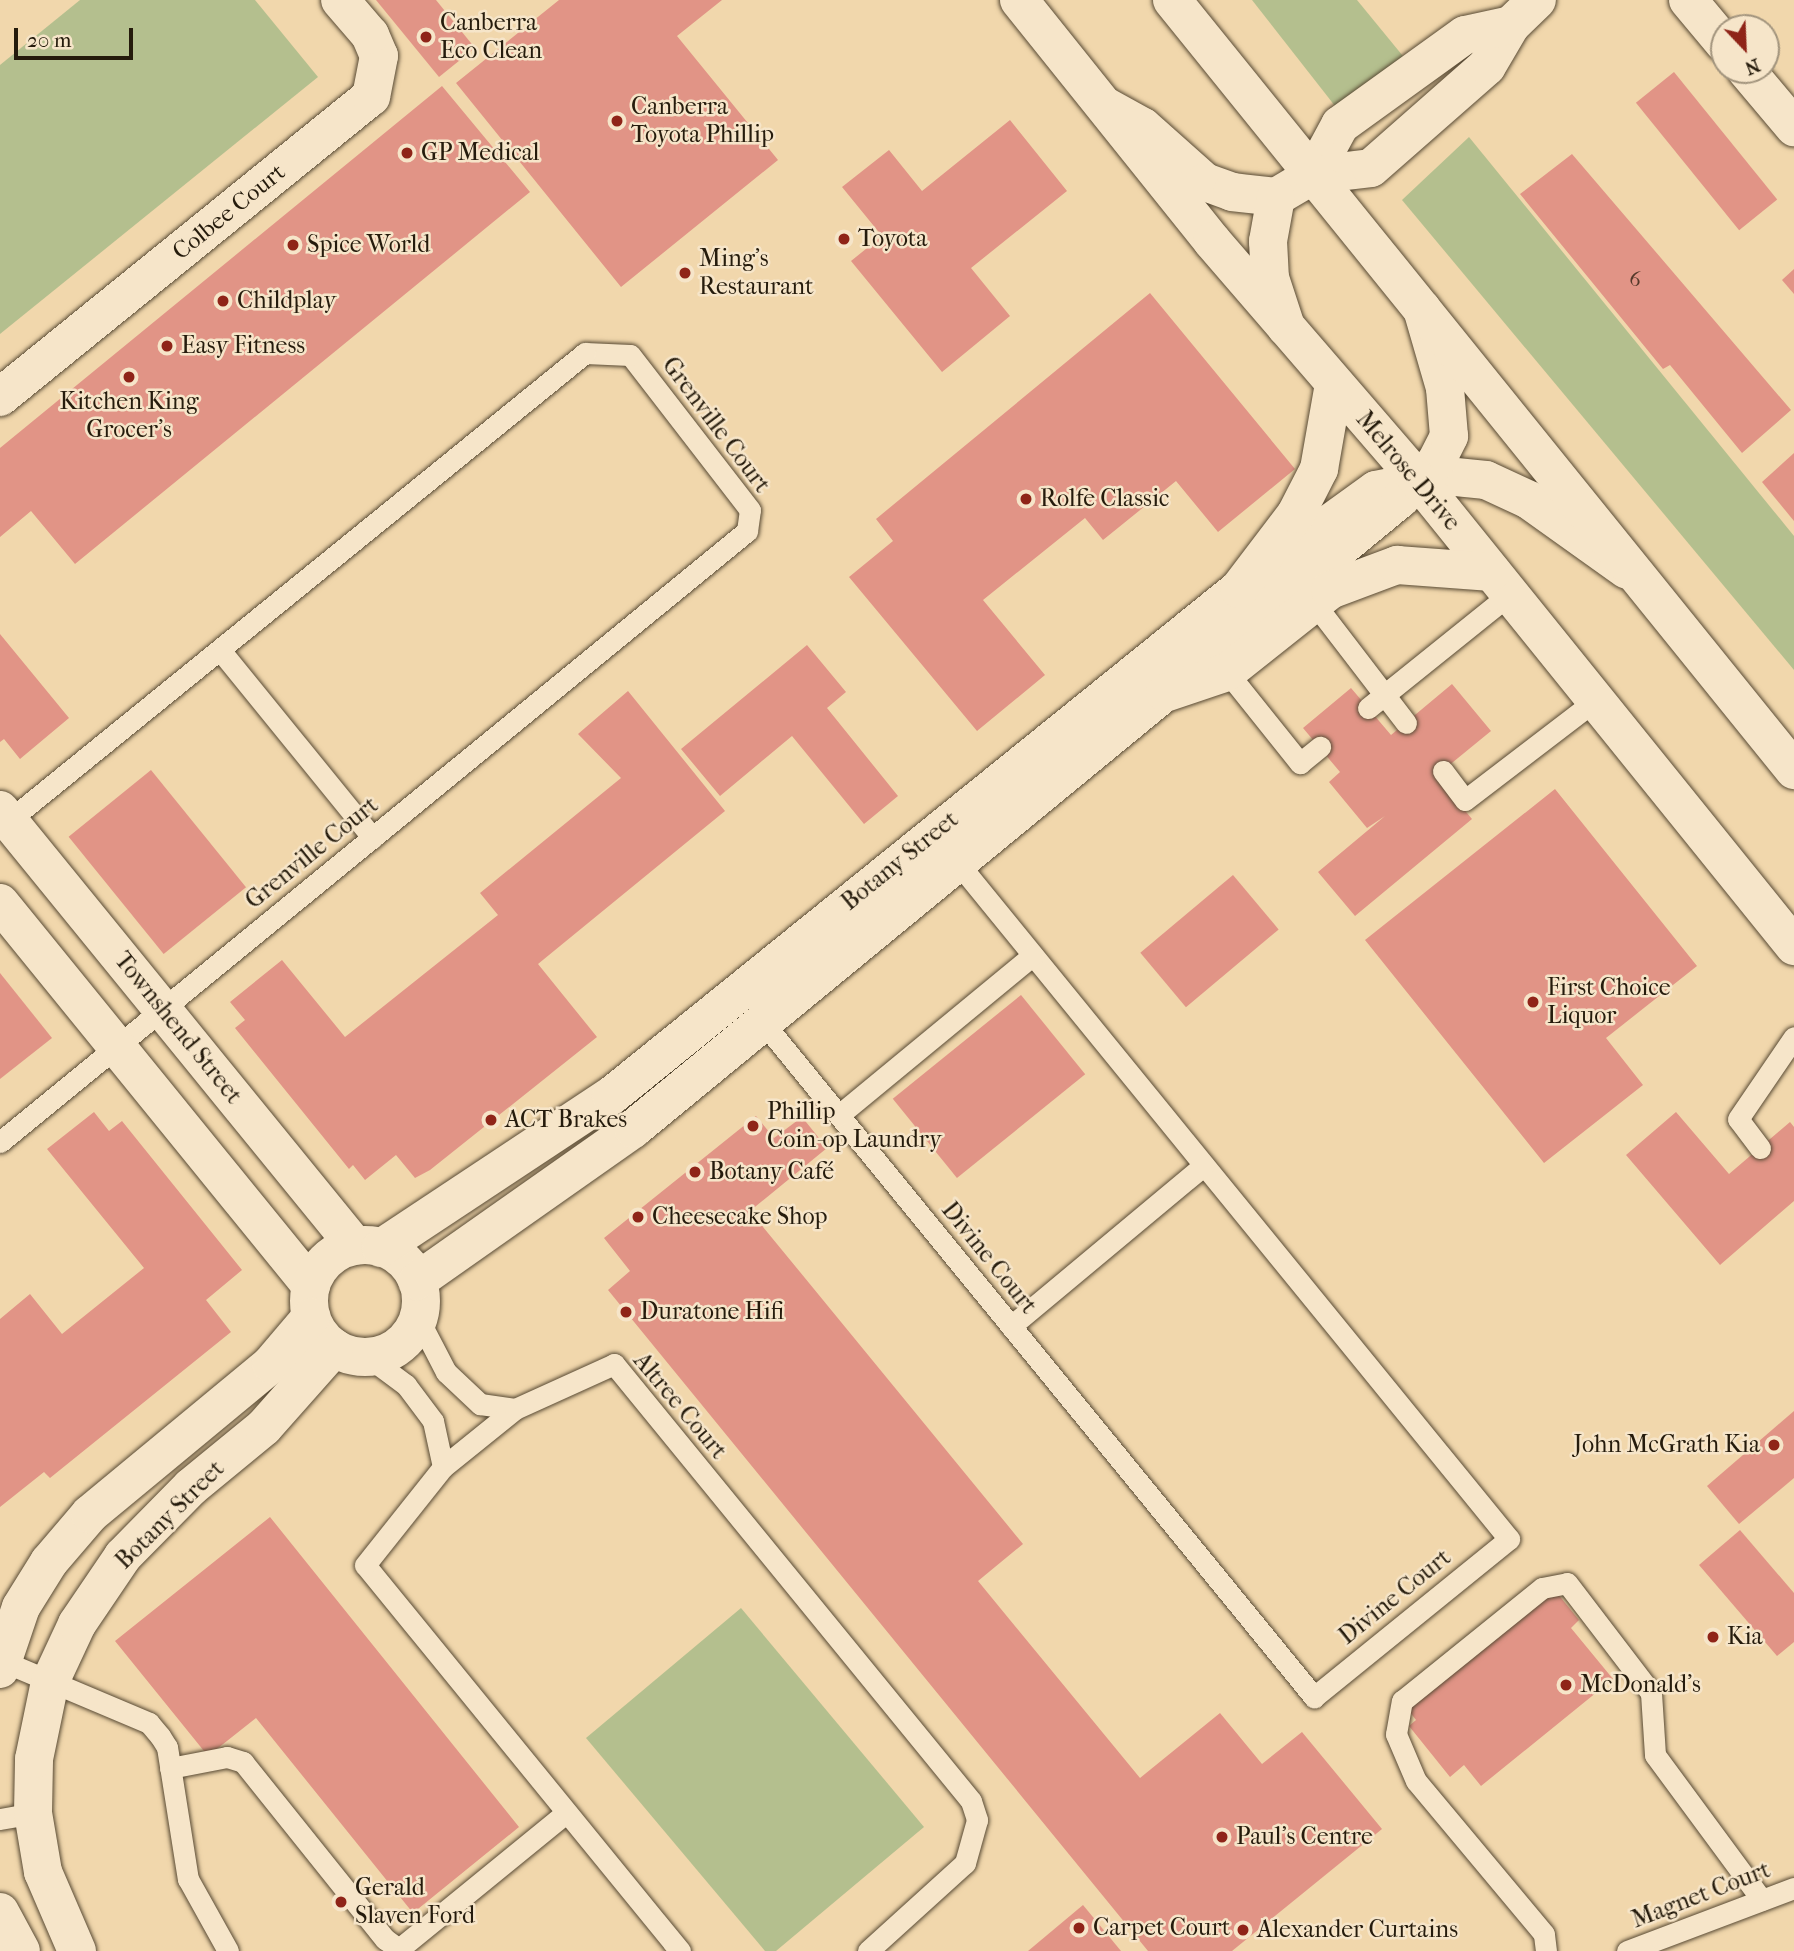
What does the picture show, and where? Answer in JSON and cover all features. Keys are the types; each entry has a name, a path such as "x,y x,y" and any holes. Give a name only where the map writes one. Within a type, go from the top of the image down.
{"street":[{"name":"Colbee Court","path":"0,397 371,97 379,56 370,35 340,0"},
{"name":"Melrose Drive","path":"1018,0 1286,327 1418,480 1794,946"},
{"path":"1172,0 1794,771"},
{"path":"1688,0 1710,26"},
{"path":"1105,106 1143,127 1205,182 1232,192 1276,197 1313,175 1371,168 1487,66 1524,12"},
{"path":"1313,175 1340,125 1465,35 1524,12"},
{"path":"1758,84 1794,127"},
{"path":"1276,197 1268,241 1270,278 1286,327"},
{"name":"Botany Street","path":"417,1300 764,1024 1418,480 1449,436 1450,416 1420,305"},
{"path":"1238,589 1296,514 1319,469 1334,384"},
{"name":"Botany Street","path":"368,1247 560,1134 739,993 1238,589 1361,499 1418,480 1446,476 1506,486 1637,576"},
{"path":"1165,693 1227,672 1330,590 1397,565 1501,583"},
{"name":"Townshend Street","path":"3,819 162,1009 368,1247"},
{"path":"0,903 116,1047 311,1302 351,1352 399,1345 417,1300 403,1260 368,1247 327,1260 311,1302"},
{"name":"Botany Street","path":"1,1664 21,1607 49,1562 90,1514 271,1364 311,1302"},
{"name":"Botany Street","path":"77,1951 16,1816 34,1759 50,1682 77,1624 123,1556 191,1487 351,1352"},
{"path":"0,1912 21,1951"}],"lane":[{"name":"Grenville Court","path":"0,1142 747,531 750,510 630,355 585,353 220,650 3,819"},
{"path":"1376,702 1501,583"},
{"path":"1314,603 1376,702 1406,723"},
{"path":"220,650 373,838"},
{"path":"1227,672 1300,763 1320,747"},
{"path":"1443,771 1465,800 1596,700"},
{"name":"Divine Court","path":"739,993 1314,1698 1509,1539 934,834"},
{"path":"839,1115 1033,955"},
{"path":"1760,1148 1738,1119 1794,1037"},
{"path":"1011,1326 1204,1165"},
{"path":"417,1300 446,1372 480,1404 514,1409"},
{"path":"351,1352 406,1385 433,1421 443,1467"},
{"name":"Altree Court","path":"680,1951 365,1565 443,1467 514,1409 614,1364 971,1801 977,1820 965,1863 868,1951"},
{"path":"1546,1951 1544,1934 1416,1781 1396,1734 1402,1701 1542,1588 1567,1583 1651,1693 1655,1755 1762,1900"},
{"path":"1,1664 149,1723 167,1747 188,1879 228,1951"},
{"path":"170,1768 227,1757 243,1762 385,1939 399,1948 566,1813"},
{"name":"Magnet Court","path":"1627,1951 1794,1888"}],"green space":[{"path":"80,0 255,0 318,77 0,334 0,65"},
{"path":"1252,0 1357,0 1407,61 1335,106"},
{"path":"1469,137 1794,536 1794,670 1402,200"},
{"path":"741,1608 924,1827 776,1951 765,1951 586,1738"}],"building":[{"path":"376,0 436,0 475,48 439,77"},
{"name":"Canberra Toyota Phillip","path":"559,0 722,0 677,36 778,160 621,287 456,83"},
{"path":"1674,72 1777,199 1739,230 1636,103"},
{"path":"442,86 530,192 75,564 31,511 0,537 0,448"},
{"path":"1010,120 1067,191 971,268 1010,316 942,372 851,261 882,236 842,187 889,150 922,191"},
{"path":"1572,154 1791,410 1742,453 1670,365 1663,369 1520,194"},
{"path":"1794,269 1794,294 1782,280"},
{"name":"Rolfe Classic","path":"1150,293 1295,469 1218,532 1176,481 1103,540 1085,518 983,600 1045,675 977,731 849,577 893,541 876,519"},
{"path":"1794,453 1794,521 1762,482"},
{"path":"0,634 69,718 20,759 4,739 0,742"},
{"path":"807,645 846,692 827,708 898,796 864,824 792,736 720,796 681,749"},
{"path":"1452,684 1491,731 1436,776 1472,819 1355,916 1318,872 1385,816 1367,828 1329,782 1340,772 1303,728 1351,688 1391,735"},
{"path":"628,691 725,811 538,964 597,1037 430,1170 415,1178 396,1155 365,1180 353,1165 349,1169 235,1028 245,1020 230,1002 282,960 345,1037 498,915 480,893 621,778 578,734"},
{"path":"151,770 246,887 164,954 69,837"},
{"name":"First Choice Liquor","path":"1555,789 1697,966 1606,1038 1643,1085 1544,1163 1365,940"},
{"path":"1233,875 1279,929 1186,1007 1140,953"},
{"path":"0,973 52,1038 0,1079"},
{"path":"1021,995 1085,1074 957,1178 893,1099"},
{"path":"94,1112 109,1131 122,1121 242,1270 206,1300 231,1332 50,1478 44,1472 0,1507 0,1319 30,1294 62,1334 144,1268 47,1149"},
{"path":"1676,1112 1729,1174 1790,1122 1794,1127 1794,1201 1720,1265 1626,1155"},
{"path":"756,1116 774,1138 802,1117 827,1148 750,1211 1023,1544 978,1581 1140,1778 1220,1713 1262,1764 1302,1732 1382,1829 1232,1951 1148,1951 608,1290 630,1271 604,1238"},
{"name":"John McGrath Kia","path":"1794,1411 1794,1478 1739,1524 1707,1486"},
{"path":"270,1517 519,1827 413,1913 256,1718 208,1756 115,1641"},
{"path":"1740,1530 1794,1593 1794,1642 1777,1656 1699,1565"},
{"path":"1553,1588 1579,1620 1571,1628 1613,1679 1481,1786 1464,1765 1450,1777 1409,1726 1416,1720 1406,1707"},
{"name":"Carpet Court","path":"1083,1905 1121,1951 1028,1951"}],"place":[{"name":"Canberra Eco Clean","path":"426,37"},
{"name":"Canberra Toyota Phillip","path":"617,121"},
{"name":"GP Medical","path":"407,153"},
{"name":"Toyota","path":"844,239"},
{"name":"Spice World","path":"293,245"},
{"name":"Ming’s Restaurant","path":"685,273"},
{"name":"Childplay","path":"223,301"},
{"name":"Easy Fitness","path":"167,346"},
{"name":"Kitchen King Grocer’s","path":"129,377"},
{"name":"Rolfe Classic","path":"1026,499"},
{"name":"First Choice Liquor","path":"1533,1002"},
{"name":"ACT Brakes","path":"491,1120"},
{"name":"Phillip Coin-op Laundry","path":"753,1126"},
{"name":"Botany Café","path":"695,1172"},
{"name":"Cheesecake Shop","path":"638,1217"},
{"name":"Duratone Hifi","path":"626,1312"},
{"name":"John McGrath Kia","path":"1774,1445"},
{"name":"Kia","path":"1713,1637"},
{"name":"McDonald's","path":"1566,1685"},
{"name":"Paul’s Centre","path":"1222,1837"},
{"name":"Gerald Slaven Ford","path":"341,1902"},
{"name":"Carpet Court","path":"1079,1928"},
{"name":"Alexander Curtains","path":"1243,1930"}]}
